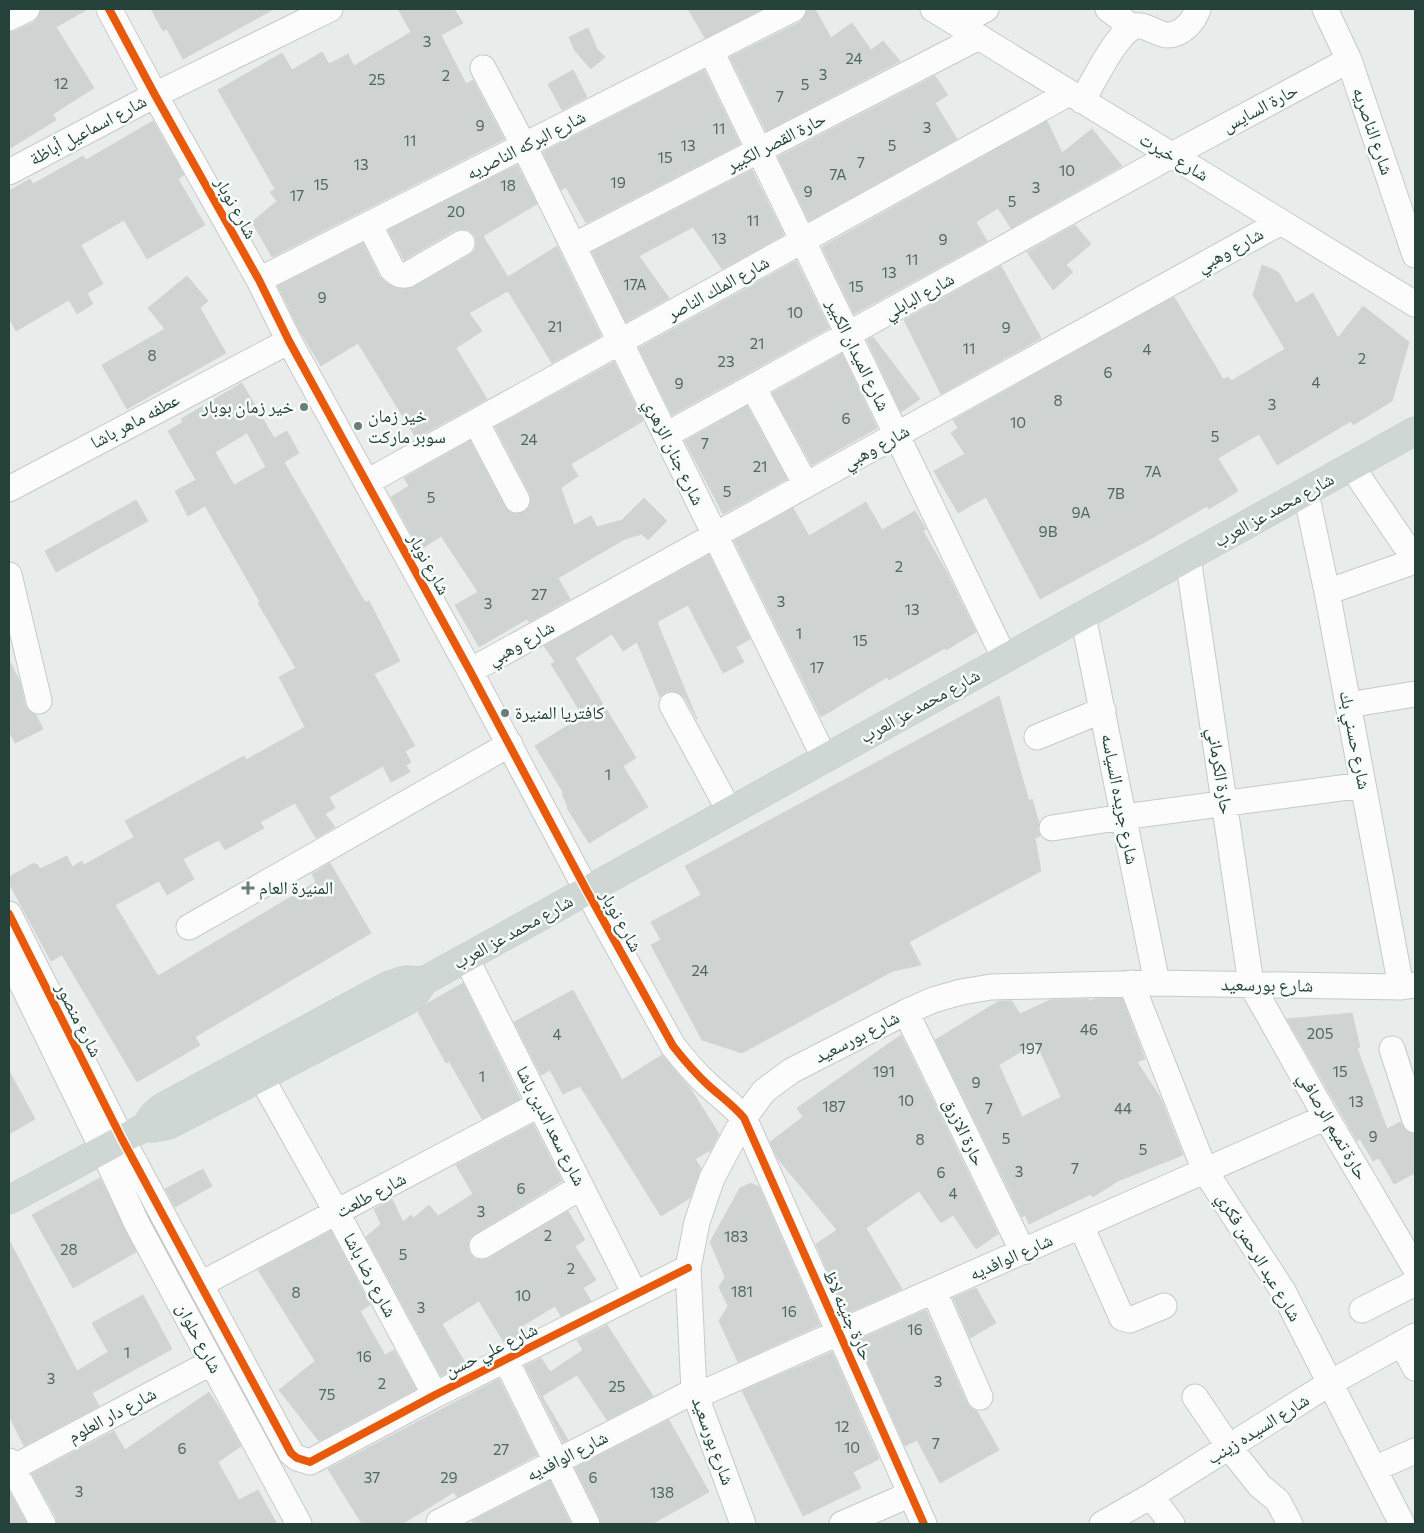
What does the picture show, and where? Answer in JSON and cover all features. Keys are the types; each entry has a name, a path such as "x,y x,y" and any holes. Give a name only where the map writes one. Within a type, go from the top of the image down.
{"main road":[{"name":"شارع محمد عز العرب","path":"9,1200 124,1138 153,1128 169,1125 404,1002 413,997 424,982 466,958 1352,468 1415,431"},
{"name":"شارع محمد عز العرب","path":"124,1138 161,1108 387,986 405,980 424,982"}],"street":[{"path":"9,18 26,9"},
{"name":"شارع نوبار","path":"109,9 259,280 289,341 673,1046 690,1068 744,1118"},
{"name":"شارع اسماعيل أباظة","path":"9,172 155,95 297,16 330,9"},
{"name":"شارع البركه الناصريه","path":"259,280 793,9"},
{"name":"شارع خيرت","path":"933,9 1415,304"},
{"path":"958,24 986,9"},
{"path":"1108,9 1137,27 1168,35 1182,30 1191,22 1198,9"},
{"name":"شارع الناصريه","path":"1325,9 1349,60 1415,255"},
{"path":"1076,97 1119,40 1137,27"},
{"name":"حارة القصر الكبير","path":"573,246 979,37"},
{"name":"شارع الميدان الكبير","path":"711,51 1005,659"},
{"name":"حارة السايس","path":"1172,156 1349,60"},
{"name":"شارع جنان الزهري","path":"483,68 524,146 825,759"},
{"name":"شارع الملك الناصر","path":"367,482 803,242 1076,97"},
{"name":"شارع البابلي","path":"666,436 1172,156"},
{"name":"شارع وهبي","path":"470,671 1280,222"},
{"path":"370,224 392,269 401,276 407,275 462,243"},
{"name":"عطفه ماهر باشا","path":"9,489 289,341"},
{"path":"753,388 806,485"},
{"path":"476,422 517,500"},
{"path":"1327,592 1415,560 1352,468"},
{"name":"شارع حسني بك","path":"1306,493 1327,592 1363,785 1408,986"},
{"name":"حارة الكرماني","path":"1188,558 1251,984"},
{"path":"9,575 39,702"},
{"name":"شارع جريده السياسه","path":"1082,616 1103,710 1157,983"},
{"path":"1348,705 1415,694"},
{"path":"672,705 730,812"},
{"path":"1037,737 1103,710"},
{"path":"189,927 510,744"},
{"path":"1052,828 1363,785"},
{"name":"شارع منصور","path":"9,914 124,1138"},
{"name":"شارع منصور","path":"9,957 124,1138"},
{"name":"شارع سعد الدين باشا","path":"466,958 635,1294"},
{"name":"شارع بورسعيد","path":"743,1524 695,1393 688,1268 697,1222 712,1178 744,1118 764,1091 791,1071 906,1012 933,1000 990,987 1131,983 1408,986"},
{"name":"شارع عبد الرحمن فكري","path":"1131,983 1205,1171 1283,1291 1402,1524"},
{"name":"حارة تميم الرصافي","path":"1251,984 1326,1117 1408,1242 1415,1268"},
{"name":"حارة الازرق","path":"906,1012 1023,1252"},
{"path":"1392,1049 1415,1120"},
{"name":"شارع رضا باشا","path":"261,1076 435,1395"},
{"name":"شارع طلعت","path":"201,1284 540,1104"},
{"name":"شارع الوافديه","path":"439,1522 556,1461 695,1393 840,1333 1326,1117"},
{"name":"حارة جنينه لاظ","path":"744,1118 924,1524"},
{"path":"124,1138 201,1284"},
{"name":"شارع حلوان","path":"124,1138 137,1224 299,1524"},
{"path":"482,1246 581,1187"},
{"path":"1081,1226 1122,1318 1130,1320 1164,1306"},
{"name":"شارع علي حسن","path":"201,1284 291,1453 296,1458 310,1462 435,1395 688,1268"},
{"path":"1362,1310 1415,1283"},
{"path":"934,1291 980,1397"},
{"path":"1408,1340 1415,1368"},
{"name":"شارع السيده زينب","path":"1102,1524 1151,1496 1330,1383 1408,1340"},
{"path":"506,1360 588,1524"},
{"name":"شارع دار العلوم","path":"10,1466 212,1362"},
{"path":"1195,1397 1229,1447 1260,1486 1278,1501 1290,1524"},
{"path":"1374,1469 1415,1451"},
{"path":"10,1466 43,1524"},
{"path":"842,1524 911,1494"},
{"path":"1151,1496 1172,1524"}],"building":[{"path":"41,9 88,9 56,27 94,88 53,114 56,120 9,149 9,32 34,22 39,16"},
{"path":"151,9 274,9 183,59 167,29 163,31"},
{"path":"398,9 454,9 463,23 441,35 466,84 473,80 504,139 272,257 252,222 277,201 270,192 275,189 218,90 282,53 292,70 322,52 329,64 348,54 354,66 411,32"},
{"path":"688,9 762,9 705,38"},
{"path":"807,9 815,9 831,38 852,23 871,50 883,41 900,61 766,131 730,57 800,22 805,16"},
{"path":"588,28 597,49 605,57 591,69 575,51 569,37"},
{"path":"573,70 587,97 562,110 548,84"},
{"path":"704,70 740,144 586,223 566,187 561,190 543,152"},
{"path":"935,76 948,95 935,103 957,139 809,221 778,157"},
{"path":"153,121 184,175 178,179 205,225 147,259 124,220 81,245 103,284 87,293 93,304 77,314 69,300 16,331 9,318 9,191 30,179 33,184 83,156 86,160"},
{"path":"1047,121 1062,153 1092,129 1122,166 1011,228 998,208 976,222 987,241 854,314 822,247"},
{"path":"517,165 537,204 483,236 508,277 557,246 601,336 552,363 508,291 469,313 482,331 456,348 487,399 416,438 358,343 321,366 300,331 278,286 363,243 379,276 386,283 400,289 414,287 470,255 475,250 475,236 469,230 455,230 404,260 388,230"},
{"path":"752,170 784,235 722,269 693,227 639,256 669,298 626,322 592,252"},
{"path":"1075,225 1091,244 1066,265 1073,272 1053,290 1027,252"},
{"path":"796,261 829,328 672,415 639,348"},
{"path":"1262,265 1279,273 1296,303 1313,293 1338,338 1363,306 1409,342 1392,401 1353,425 1351,421 1277,465 1259,434 1218,458 1238,491 1209,509 1207,506 1040,599 986,497 958,513 934,471 965,454 951,433 958,428 953,420 1174,297 1223,379 1228,377 1231,381 1285,349 1253,295"},
{"path":"1001,266 1041,338 941,394 904,320"},
{"path":"187,276 208,301 200,308 226,353 127,409 102,365 165,329 148,308"},
{"path":"873,337 920,399 901,412 867,340"},
{"path":"842,354 877,428 812,465 772,393"},
{"path":"614,362 643,421 571,464 578,476 561,488 574,525 591,516 597,527 622,520 644,498 667,521 648,540 642,534 625,539 558,578 570,599 529,622 527,619 479,647 455,605 478,592 441,536 420,550 391,497 409,486 404,478 470,441 505,507 510,512 516,514 524,512 529,507 530,494 495,427"},
{"path":"242,383 274,438 287,431 299,453 284,462 365,602 369,601 400,661 374,674 415,746 405,751 411,762 406,765 410,772 391,782 383,766 329,797 335,808 325,814 335,827 316,838 295,803 260,822 264,828 225,850 219,840 183,859 194,879 167,895 159,881 115,905 158,976 316,882 312,874 330,863 371,933 195,1037 200,1045 137,1082 62,955 51,961 9,883 9,877 34,863 40,869 67,856 72,867 82,861 84,865 134,837 125,821 244,756 246,760 305,727 279,677 296,668 258,603 260,602 205,506 188,516 175,491 196,480 168,431 183,422 181,419","holes":["247,433 266,467 234,485 215,452"]},
{"path":"747,406 787,479 723,514 685,441"},
{"path":"136,500 148,521 56,572 45,551"},
{"path":"866,502 882,530 915,511 926,529 923,531 947,573 976,632 889,680 887,677 821,717 734,541 793,508 809,536"},
{"path":"709,555 750,639 736,647 744,662 723,673 688,605 657,622 697,719 685,698 679,693 666,692 660,697 637,642 623,651 612,634 575,658 636,758 623,766 648,807 589,843 567,808 562,794 564,794 535,746 583,716 551,664 555,662 544,646"},
{"path":"9,660 20,682 25,705 29,711 36,715 43,729 15,743 9,731"},
{"path":"999,696 1029,801 1032,799 1039,823 1038,830 1040,836 1035,838 1041,871 909,942 921,965 893,971 742,1053 702,1040 651,945 661,940 651,922 701,895 685,866"},
{"path":"463,983 520,1099 482,1119 449,1061 446,1063 418,1012 428,1003"},
{"path":"573,990 622,1080 662,1055 690,1088 719,1134 711,1150 695,1159 701,1168 690,1198 661,1216 580,1086 563,1094 550,1070 541,1075 514,1022"},
{"path":"1122,998 1145,1059 1137,1062 1160,1097 1183,1155 1118,1181 1093,1197 1091,1194 1029,1224 1025,1215 1022,1217 935,1040 999,1001 1012,1001 1020,1014 1050,1000 1088,999 1089,1001","holes":["1036,1042 1061,1097 1022,1117 999,1065"]},
{"path":"1352,1013 1360,1047 1357,1048 1387,1129 1400,1122 1406,1131 1415,1134 1415,1173 1394,1184 1379,1158 1373,1161 1360,1139 1357,1141 1287,1019"},
{"path":"901,1035 998,1234 976,1249 953,1215 941,1223 919,1191 866,1228 902,1289 846,1314 816,1244 837,1230 778,1159 770,1142 803,1117 797,1108"},
{"path":"9,1071 35,1119 9,1134"},
{"path":"533,1124 562,1181 475,1234 469,1239 469,1253 475,1259 483,1260 489,1258 568,1211 585,1240 575,1246 596,1280 583,1288 591,1301 561,1316 555,1306 522,1326 527,1333 505,1344 479,1301 442,1324 466,1364 441,1376 366,1237 381,1224 374,1209 392,1199 403,1222 411,1215 414,1218 429,1205 438,1216 473,1194 456,1165"},
{"path":"203,1169 212,1186 175,1207 165,1189"},
{"path":"100,1178 136,1252 73,1288 32,1215"},
{"path":"751,1183 759,1187 820,1325 738,1362 719,1321 728,1306 719,1287 725,1277 710,1242 740,1188"},
{"path":"331,1231 370,1305 360,1311 385,1355 394,1350 416,1389 319,1441 279,1390 315,1361 258,1270"},
{"path":"9,1240 77,1371 108,1352 92,1323 143,1295 172,1349 92,1393 99,1406 24,1446 9,1416"},
{"path":"976,1288 996,1323 970,1338 953,1298"},
{"path":"926,1310 967,1403 977,1411 999,1450 940,1483 917,1440 905,1446 858,1340"},
{"path":"607,1325 653,1396 607,1420 577,1375 542,1396 568,1440 563,1442 525,1366 541,1358 550,1372 583,1350 577,1340"},
{"path":"832,1352 879,1459 853,1472 861,1488 803,1516 742,1391"},
{"path":"499,1379 537,1455 457,1497 454,1492 402,1524 362,1524 328,1469"},
{"path":"209,1392 241,1446 218,1462 239,1500 258,1490 277,1524 57,1524 56,1517 32,1474 114,1431 125,1450"},
{"path":"669,1420 709,1492 652,1524 601,1524 600,1518 575,1468"},
{"path":"550,1481 571,1524 474,1524 472,1521"},
{"path":"9,1491 27,1524 9,1524"}],"cycle path":[{"path":"109,9 259,280 289,341 673,1046 699,1076 744,1118 924,1524"},
{"path":"9,914 122,1139 291,1453 297,1458 310,1462 435,1395 688,1268"}],"place":[{"name":"خير زمان بوبار","path":"304,407"},
{"name":"خير زمان سوبر ماركت","path":"358,426"},
{"name":"كافتريا المنيرة","path":"505,713"},
{"name":"المنيرة العام","path":"248,888"}]}
